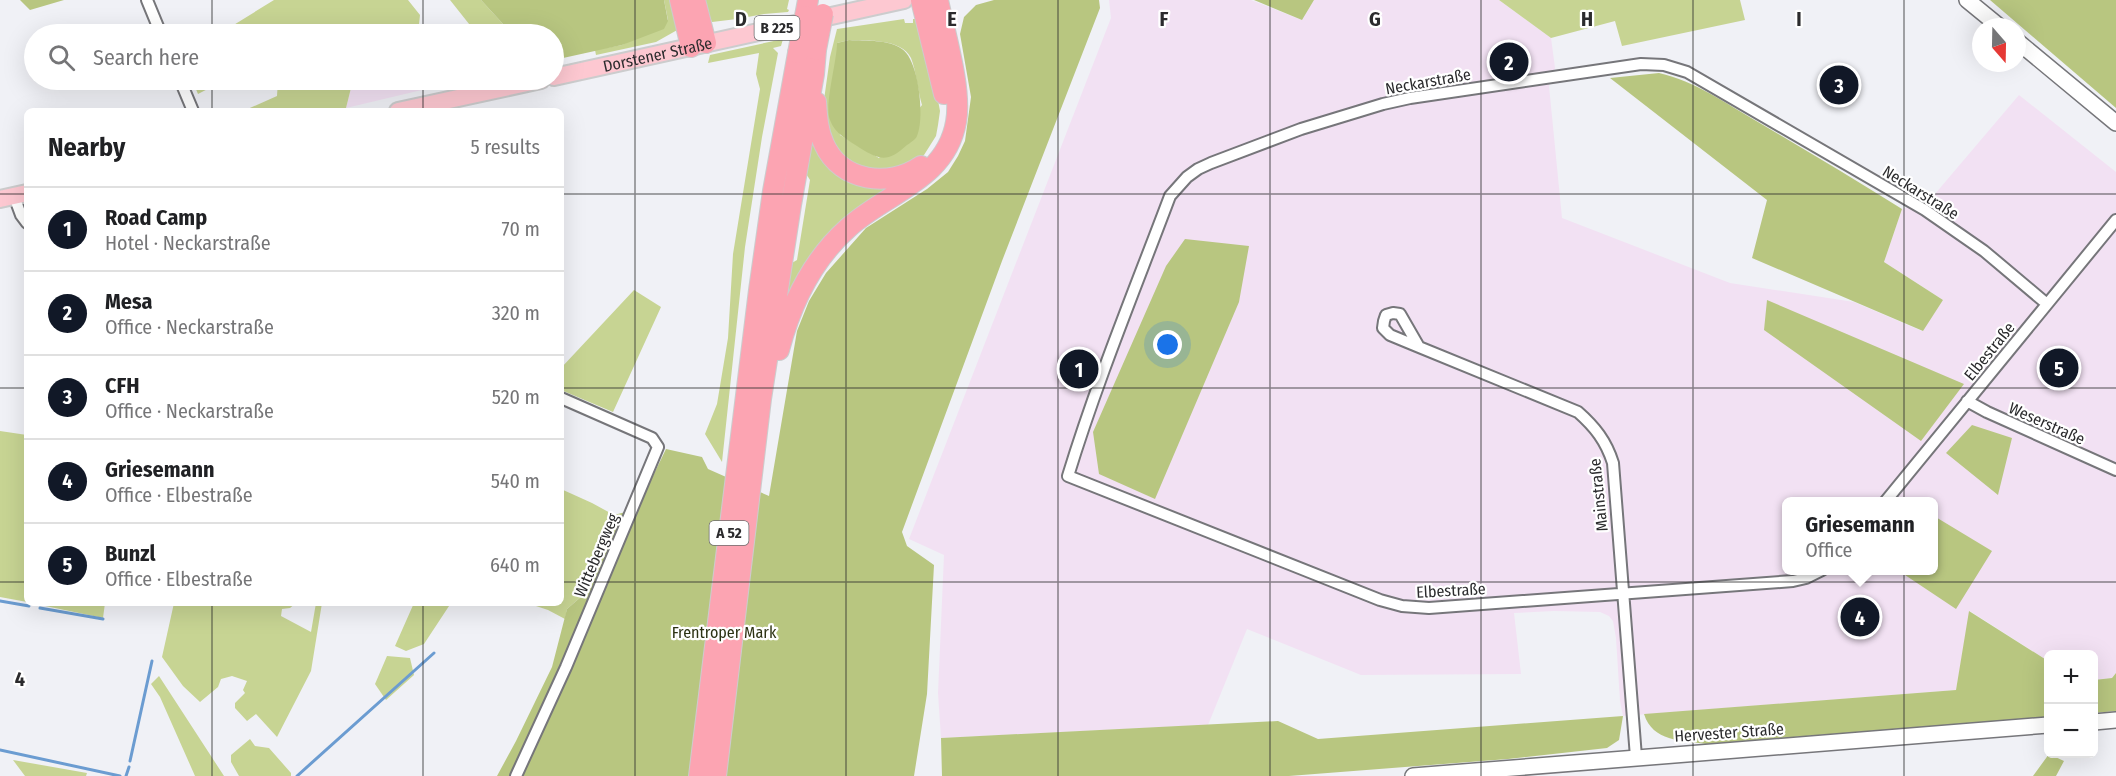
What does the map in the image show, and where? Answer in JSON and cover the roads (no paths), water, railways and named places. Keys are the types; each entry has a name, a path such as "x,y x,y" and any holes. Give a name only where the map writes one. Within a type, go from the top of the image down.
{"highway":[{"path":"680,0 698,45"},
{"path":"695,0 698,45"},
{"name":"A 52","path":"717,776 761,399 814,74 807,52 808,0"},
{"name":"A 52","path":"699,776 773,191 807,52 825,0"},
{"path":"814,74 820,133 826,148 838,162 859,176 874,179 890,179 915,170 937,149 947,116 940,76 921,0"},
{"path":"761,399 771,387 786,325 794,305 822,256 847,228 926,174 942,157 949,144 956,121 957,104 953,72 938,0"}],"main road":[{"name":"Dorstener Straße","path":"564,75 904,0"},
{"path":"1967,0 1989,18"},
{"path":"2026,48 2116,123"},
{"path":"412,108 495,90"},
{"path":"2098,722 2116,720"},
{"name":"Hervester Straße","path":"1421,776 2044,725"}],"street":[{"path":"147,0 157,24"},
{"name":"Neckarstraße","path":"1068,476 1083,429 1170,196 1175,189 1198,169 1247,149 1330,119 1410,98 1641,64 1664,64 1687,72 1925,210 1984,250 2047,304"},
{"path":"184,90 192,108"},
{"path":"14,196 24,219"},
{"name":"Elbestraße","path":"1888,497 2116,220"},
{"name":"Mainstraße","path":"1419,348 1578,412 1594,425 1608,447 1613,464 1636,757"},
{"name":"Wittebergweg","path":"516,776 566,667 658,447 652,438 564,399"},
{"name":"Weserstraße","path":"1967,401 1986,412 2116,470"},
{"name":"Elbestraße","path":"1068,476 1380,600 1402,606 1429,608 1623,594 1793,581 1812,575"}],"waterway":[{"path":"0,601 24,605"},
{"path":"40,608 103,619"},
{"path":"297,776 434,653"},
{"path":"130,761 152,661"},
{"path":"0,750 120,776"},
{"path":"126,776 129,767"}],"place":[{"name":"Mesa","path":"1509,62"},
{"name":"CFH","path":"1839,85"},
{"name":"Bunzl","path":"2059,368"},
{"name":"Road Camp","path":"1079,369"},
{"name":"Griesemann","path":"1860,617"}],"park label":[{"name":"Frentroper Mark","path":"724,632"}]}
